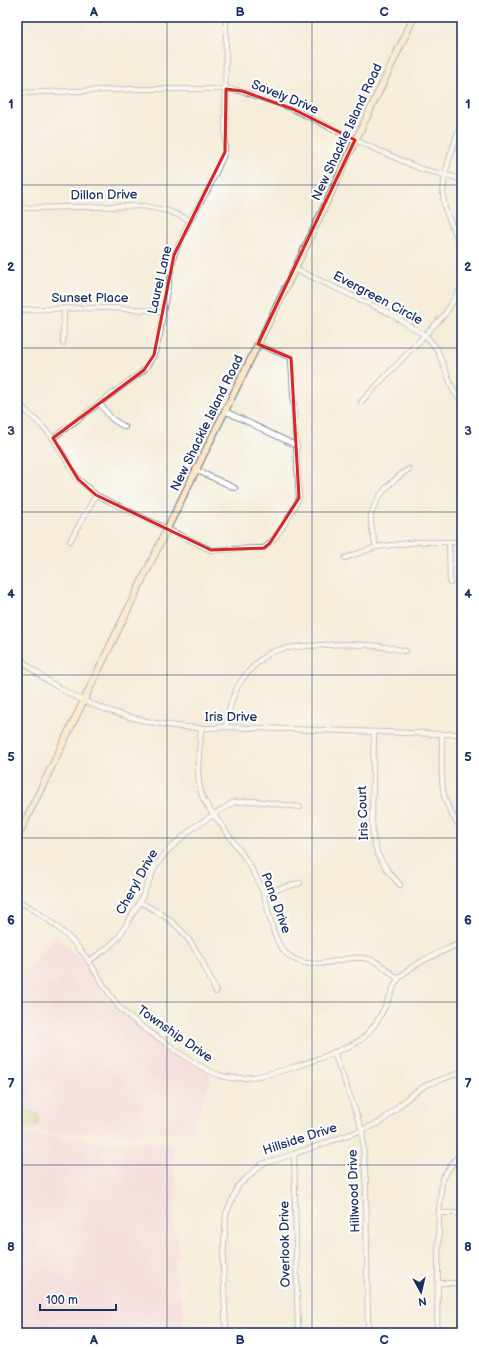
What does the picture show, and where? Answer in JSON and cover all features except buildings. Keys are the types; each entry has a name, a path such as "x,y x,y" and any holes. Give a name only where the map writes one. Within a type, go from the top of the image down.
{"main road":[{"name":"New Shackle Island Road","path":"17,838 166,529 295,269 414,17"}],"street":[{"name":"Laurel Lane","path":"54,438 144,370 154,355 160,335 174,255 190,220 209,188 225,152 226,17"},
{"name":"Savely Drive","path":"17,94 138,89 226,89 242,91 293,109 355,140 420,169 462,179"},
{"path":"462,122 445,175 443,196 445,210 461,246 462,254"},
{"name":"Dillon Drive","path":"17,208 144,206 168,211 190,220"},
{"name":"Evergreen Circle","path":"295,269 389,313 426,336 437,349 454,392 462,401"},
{"path":"361,402 395,365 426,336 445,314 462,286"},
{"name":"Sunset Place","path":"17,310 105,307 136,308 163,312"},
{"path":"63,343 64,309"},
{"path":"17,406 24,409 54,438 78,479 96,495 211,550 264,548 270,544 291,514 299,498 291,358 258,344"},
{"path":"100,404 112,419 126,427"},
{"path":"225,411 297,446"},
{"path":"376,547 371,517 379,495 392,481 409,469"},
{"path":"196,470 235,488"},
{"path":"70,541 96,495"},
{"path":"345,558 376,547 418,542 462,542"},
{"path":"449,542 450,583"},
{"path":"17,588 20,596 20,611 17,624"},
{"path":"226,727 230,707 238,686 255,664 272,652 298,646 358,644 386,646 406,651"},
{"name":"Iris Drive","path":"17,657 56,686 84,701 146,721 201,728 226,727 462,734"},
{"name":"Pana Drive","path":"201,728 198,777 203,797 256,876 263,893 271,924 278,941 285,952 296,960 312,964 357,958 372,960 386,968 398,978"},
{"name":"Iris Court","path":"374,732 373,838 378,855 388,871 400,885"},
{"path":"442,734 442,789 448,810 462,829"},
{"name":"Cheryl Drive","path":"89,962 118,938 140,902 154,869 165,852 188,831 234,802 255,801 300,807"},
{"path":"263,893 300,883"},
{"name":"Township Drive","path":"17,900 41,915 69,937 89,962 104,987 119,1007 146,1029 206,1070 226,1078 245,1079 265,1076 334,1052 355,1043 373,1029 398,978 425,959 462,942"},
{"path":"140,902 166,917 189,939 200,955 216,992"},
{"name":"Hillwood Drive","path":"334,1052 362,1130 366,1186 368,1333"},
{"name":"Hillside Drive","path":"226,1333 223,1261 226,1214 238,1186 262,1164 362,1130 381,1122 410,1096 426,1085 462,1072"},
{"path":"437,1333 439,1213 442,1179 462,1152"},
{"name":"Overlook Drive","path":"294,1154 298,1333"},
{"path":"439,1213 462,1213"},
{"path":"438,1283 462,1283"}],"highlighted area":[{"path":"226,89 242,91 293,109 355,140 258,344 291,358 299,498 270,543 264,548 211,550 96,495 78,479 53,438 144,370 154,355 174,255 225,152"}],"shaded area":[{"path":"56,935 80,959 106,996 124,1016 162,1045 212,1076 191,1132 17,1132 17,970 23,973"},
{"path":"17,1135 62,1136 80,1138 94,1142 135,1141 173,1145 176,1191 173,1228 178,1240 179,1254 174,1266 184,1314 184,1333 17,1333"}],"green space":[{"path":"17,1108 36,1113 39,1118 37,1125 31,1126 17,1121"}]}
